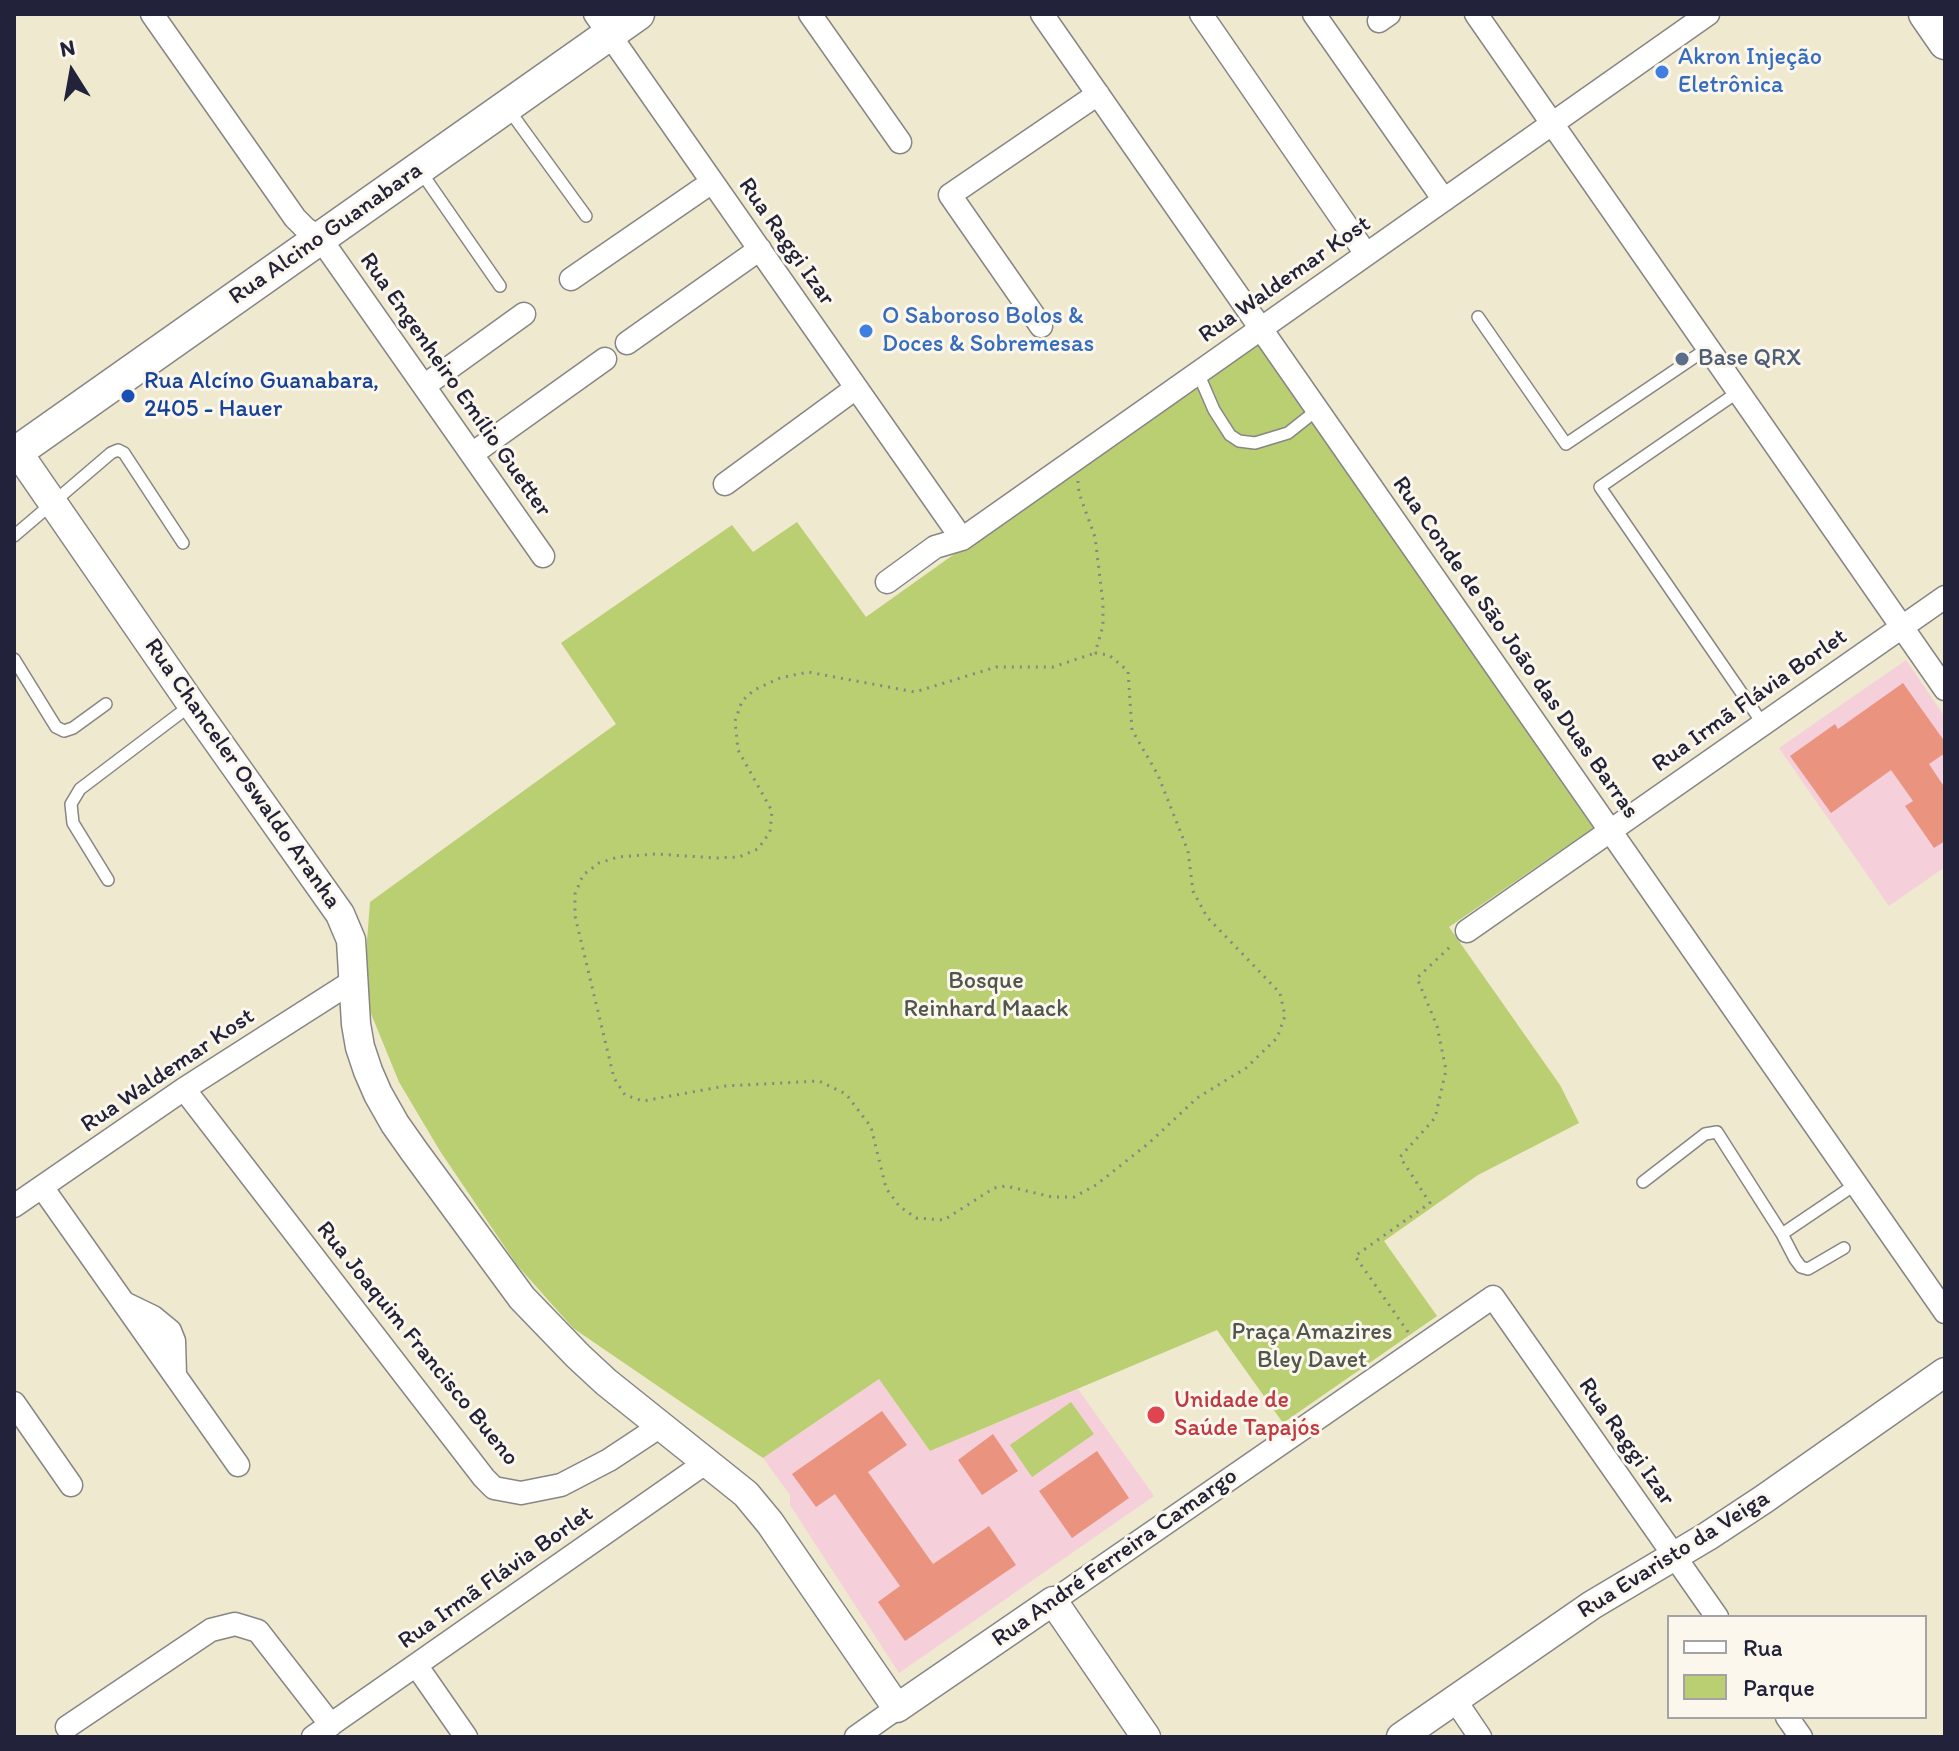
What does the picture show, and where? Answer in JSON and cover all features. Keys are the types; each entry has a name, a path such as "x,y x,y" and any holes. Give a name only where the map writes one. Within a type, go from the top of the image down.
{"main road":[{"name":"Rua Alcino Guanabara","path":"15,451 507,106 602,24 638,14"},
{"path":"1925,14 1945,43"}],"street":[{"name":"Rua Engenheiro Emílio Guetter","path":"152,14 295,218 320,238 543,556"},
{"path":"810,14 900,142"},
{"name":"Rua Conde de São João das Duas Barras","path":"1042,14 1945,1312"},
{"path":"1201,14 1366,254"},
{"path":"1314,14 1444,200"},
{"path":"1476,14 1945,689"},
{"name":"Rua Waldemar Kost","path":"887,582 935,547 962,539 1708,14"},
{"name":"Rua Raggi Izar","path":"602,24 962,539"},
{"path":"1041,326 950,195 1098,94"},
{"path":"571,279 712,182"},
{"path":"627,343 760,249"},
{"path":"424,386 524,314"},
{"path":"472,454 605,359"},
{"path":"725,484 856,388"},
{"name":"Rua Chanceler Oswaldo Aranha","path":"15,451 340,914 351,940 360,1047 389,1114 414,1151 522,1298 578,1356 746,1494 897,1708"},
{"name":"Rua Irmã Flávia Borlet","path":"1467,931 1945,597"},
{"name":"Rua Waldemar Kost","path":"14,1206 184,1089 353,981"},
{"name":"Rua Joaquim Francisco Bueno","path":"184,1089 494,1488 521,1493 561,1485 597,1467 662,1425"},
{"path":"42,1187 238,1465"},
{"name":"Rua Raggi Izar","path":"1493,1297 1716,1615"},
{"name":"Rua André Ferreira Camargo","path":"856,1737 1493,1297"},
{"name":"Rua Evaristo da Veiga","path":"1401,1737 1592,1605 1764,1499 1945,1372"},
{"path":"14,1403 71,1485"},
{"name":"Rua Irmã Flávia Borlet","path":"322,1731 708,1461"},
{"path":"1053,1601 1146,1737"},
{"path":"67,1727 211,1630 235,1624 258,1631 322,1731"},
{"path":"416,1665 466,1737"},
{"path":"1455,1700 1480,1737"},
{"path":"1788,1719 1801,1737"}],"lane":[{"path":"507,106 586,216"},
{"path":"418,169 500,286"},
{"path":"1478,317 1566,444 1708,348"},
{"path":"1198,373 1214,410 1230,435 1239,441 1255,443 1288,433 1317,410"},
{"path":"1738,392 1600,487 1763,724"},
{"path":"14,536 118,450 124,453 183,543"},
{"path":"14,659 56,727 64,731 106,704"},
{"path":"108,880 73,823 71,804 80,789 192,705"},
{"path":"1643,1182 1705,1134 1717,1132 1801,1267 1808,1269 1844,1248"},
{"path":"1782,1234 1856,1184"}],"path":[{"path":"1078,471 1079,493 1095,537 1103,603 1103,626 1095,653"},
{"path":"1095,653 1109,655 1128,671 1132,730 1158,775 1188,851 1193,891 1207,917 1280,993 1285,1016 1277,1038 1246,1068 1197,1098 1149,1143 1096,1185 1074,1197 1052,1197 1006,1186 994,1188 944,1220 916,1218 899,1206 886,1188 871,1127 846,1094 819,1081 725,1086 643,1101 625,1095 614,1078 575,916 575,894 583,875 599,863 618,857 656,854 739,857 758,849 770,832 772,811 738,750 735,721 742,701 754,690 780,678 808,672 915,692 996,667 1053,667 1095,653"},
{"path":"1420,1348 1355,1256 1430,1203 1400,1157 1435,1118 1446,1070 1437,1026 1417,978 1467,931"}],"shaded area":[{"path":"1906,660 1945,717 1945,867 1889,906 1779,748"},
{"path":"879,1379 930,1451 1078,1389 1154,1496 899,1673 790,1505 790,1495 763,1458"}],"green space":[{"name":"Bosque Reinhard Maack","path":"1256,339 1593,828 1449,927 1560,1085 1579,1123 1478,1175 1384,1241 1437,1316 1283,1423 1217,1330 930,1451 879,1379 763,1458 573,1328 517,1265 440,1151 399,1082 363,994 370,902 616,724 561,643 732,525 753,552 797,522 866,617"},
{"path":"1071,1402 1094,1434 1032,1477 1010,1445"}],"building":[{"path":"1903,683 1945,742 1945,753 1929,764 1945,788 1945,841 1934,848 1905,806 1913,801 1891,770 1831,813 1790,756 1835,724 1838,729"},
{"path":"882,1411 907,1445 868,1472 933,1564 989,1526 1016,1565 905,1641 878,1602 900,1586 835,1494 816,1507 792,1474"},
{"path":"993,1434 1018,1471 982,1495 958,1460"},
{"path":"1097,1451 1129,1498 1072,1538 1039,1491"}],"place":[{"name":"Akron Injeção Eletrônica","path":"1662,72"},
{"name":"O Saboroso Bolos & Doces & Sobremesas","path":"866,331"},
{"name":"Base QRX","path":"1682,359"},
{"name":"Rua Alcíno Guanabara, 2405 - Hauer","path":"128,396"},
{"name":"Unidade de Saúde Tapajós","path":"1156,1415"}],"park label":[{"name":"Praça Amazires Bley Davet","path":"1312,1347"}]}
